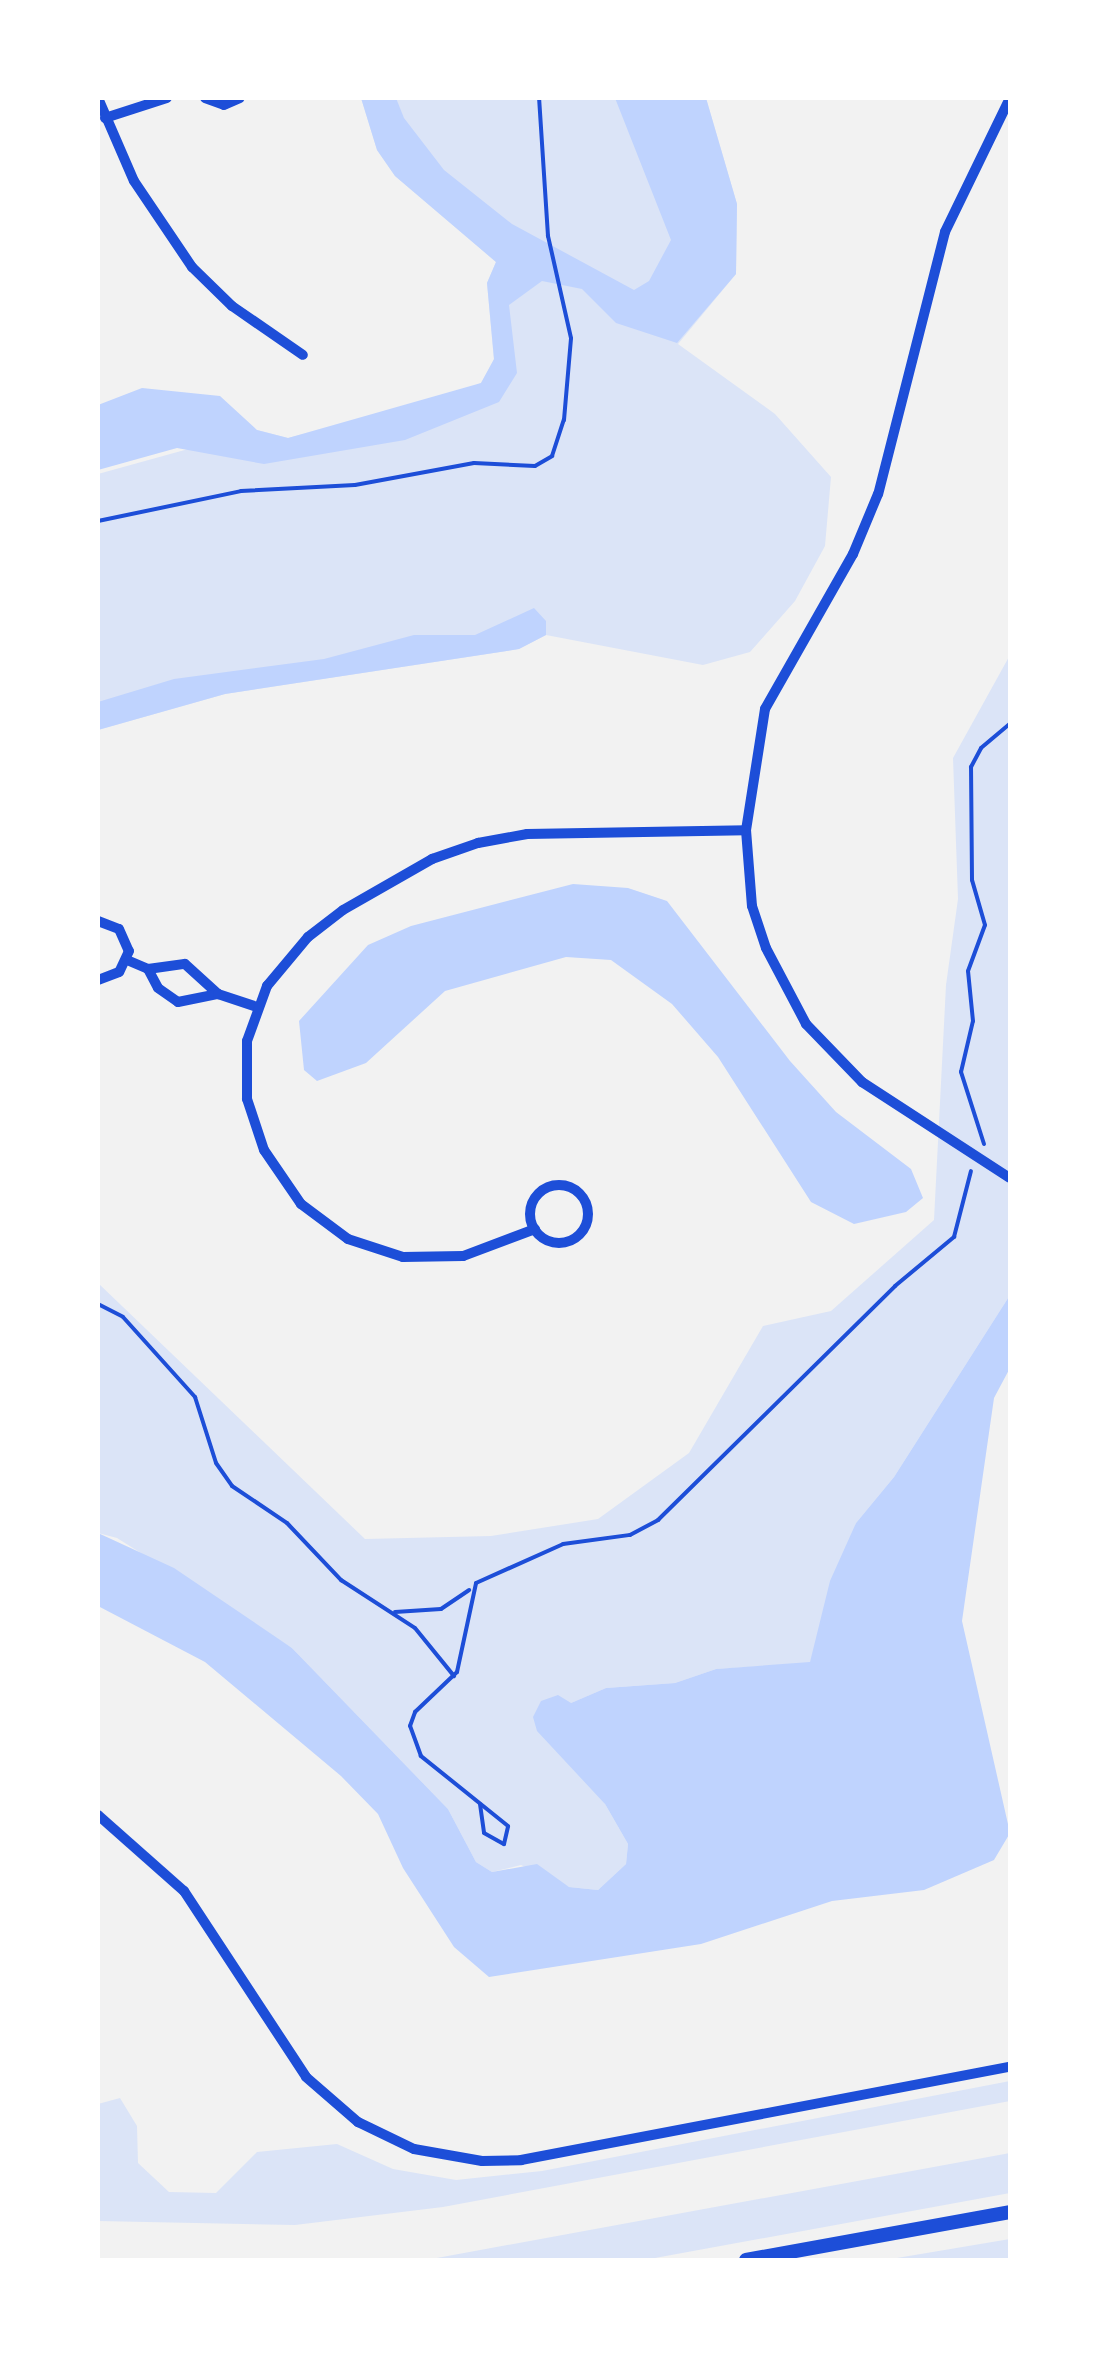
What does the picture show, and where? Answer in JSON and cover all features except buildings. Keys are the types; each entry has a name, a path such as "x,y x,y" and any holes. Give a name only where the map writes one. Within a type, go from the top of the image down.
{"street":[{"path":"98,98 157,223 192,267 232,306 303,356"},
{"path":"105,118 167,98"},
{"path":"204,98 224,105 240,98"},
{"path":"1010,98 946,232 878,494 853,554 765,709 746,830 752,906 772,962 806,1024 862,1082 1010,1178"},
{"path":"535,1229 502,1246 433,1258 370,1248 318,1220 277,1174 254,1125 244,1072 257,1007 286,959 308,937 432,859 527,834 746,830"},
{"path":"98,921 122,933 127,960 115,975 98,980"},
{"path":"127,960 148,968 185,964 218,994 257,1007"},
{"path":"148,968 158,988 178,1002 218,994"},
{"path":"562,1184 583,1196 588,1219 575,1238 552,1242 535,1229 530,1208 544,1188 562,1184"},
{"path":"98,1815 161,1867 195,1906 306,2076 358,2122 414,2149 482,2161 521,2160 1010,2067"},
{"path":"746,2260 1010,2212"}],"path":[{"path":"98,520 241,491 355,486 474,462 535,466 552,456 564,420 571,338 548,236 540,98"},
{"path":"395,1612 441,1609 504,1565 563,1544 630,1535 658,1520 895,1286 954,1237 985,1142 961,1072 973,1021 968,971 985,924 972,880 971,767 980,748 1010,724"},
{"path":"98,1304 123,1317 195,1397 208,1445 232,1486 287,1523 340,1580 395,1612 454,1676"},
{"path":"474,1586 454,1676 415,1712 412,1736 420,1756 508,1826 504,1844 484,1832 480,1804"}],"shaded area":[{"path":"361,98 706,98 737,204 736,274 678,344 775,414 831,477 825,546 795,601 750,652 703,665 546,635 519,649 225,694 98,730 98,474 257,430 288,438 448,398 481,383 494,360 487,283 496,262 395,176 377,150"},
{"path":"1010,655 1010,1295 894,1477 856,1523 810,1663 716,1669 675,1683 606,1688 571,1703 605,1804 628,1844 626,1864 598,1890 569,1887 521,1865 492,1872 476,1862 448,1809 292,1648 117,1538 98,1533 98,1283 365,1539 491,1536 598,1519 689,1453 763,1326 831,1311 934,1220 946,985 958,899 953,758"},
{"path":"1010,2081 1010,2101 443,2207 295,2225 98,2221 98,2104 120,2098 137,2126 138,2163 169,2192 216,2193 257,2152 337,2144 393,2169 456,2180 542,2171"},
{"path":"1010,2153 1010,2193 644,2260 426,2260"},
{"path":"1010,2239 1010,2260 885,2260"}],"water":[{"path":"361,98 396,98 404,118 444,170 512,224 634,290 649,281 671,240 615,98 706,98 737,204 736,274 677,343 616,323 582,289 542,281 509,305 517,373 499,402 405,440 264,464 177,448 98,470 98,405 142,388 220,396 257,430 288,438 481,383 494,359 487,283 496,262 395,176 377,150"},
{"path":"534,608 546,621 546,635 519,649 225,694 98,730 98,702 174,679 324,659 414,635 475,635"},
{"path":"573,884 628,888 667,901 790,1061 836,1112 911,1169 923,1198 906,1212 854,1224 811,1202 718,1057 672,1004 611,960 566,957 445,991 366,1063 317,1081 304,1070 299,1021 368,945 411,926"},
{"path":"1010,1295 1010,1368 994,1398 962,1621 1010,1833 994,1860 924,1890 832,1901 701,1944 489,1977 454,1947 403,1868 378,1814 341,1776 205,1662 98,1606 98,1533 174,1568 292,1648 448,1809 476,1862 492,1872 537,1864 569,1887 598,1890 626,1864 628,1844 605,1804 537,1731 533,1717 541,1701 558,1695 571,1703 606,1688 675,1683 716,1669 810,1662 830,1581 856,1523 894,1477"}]}
